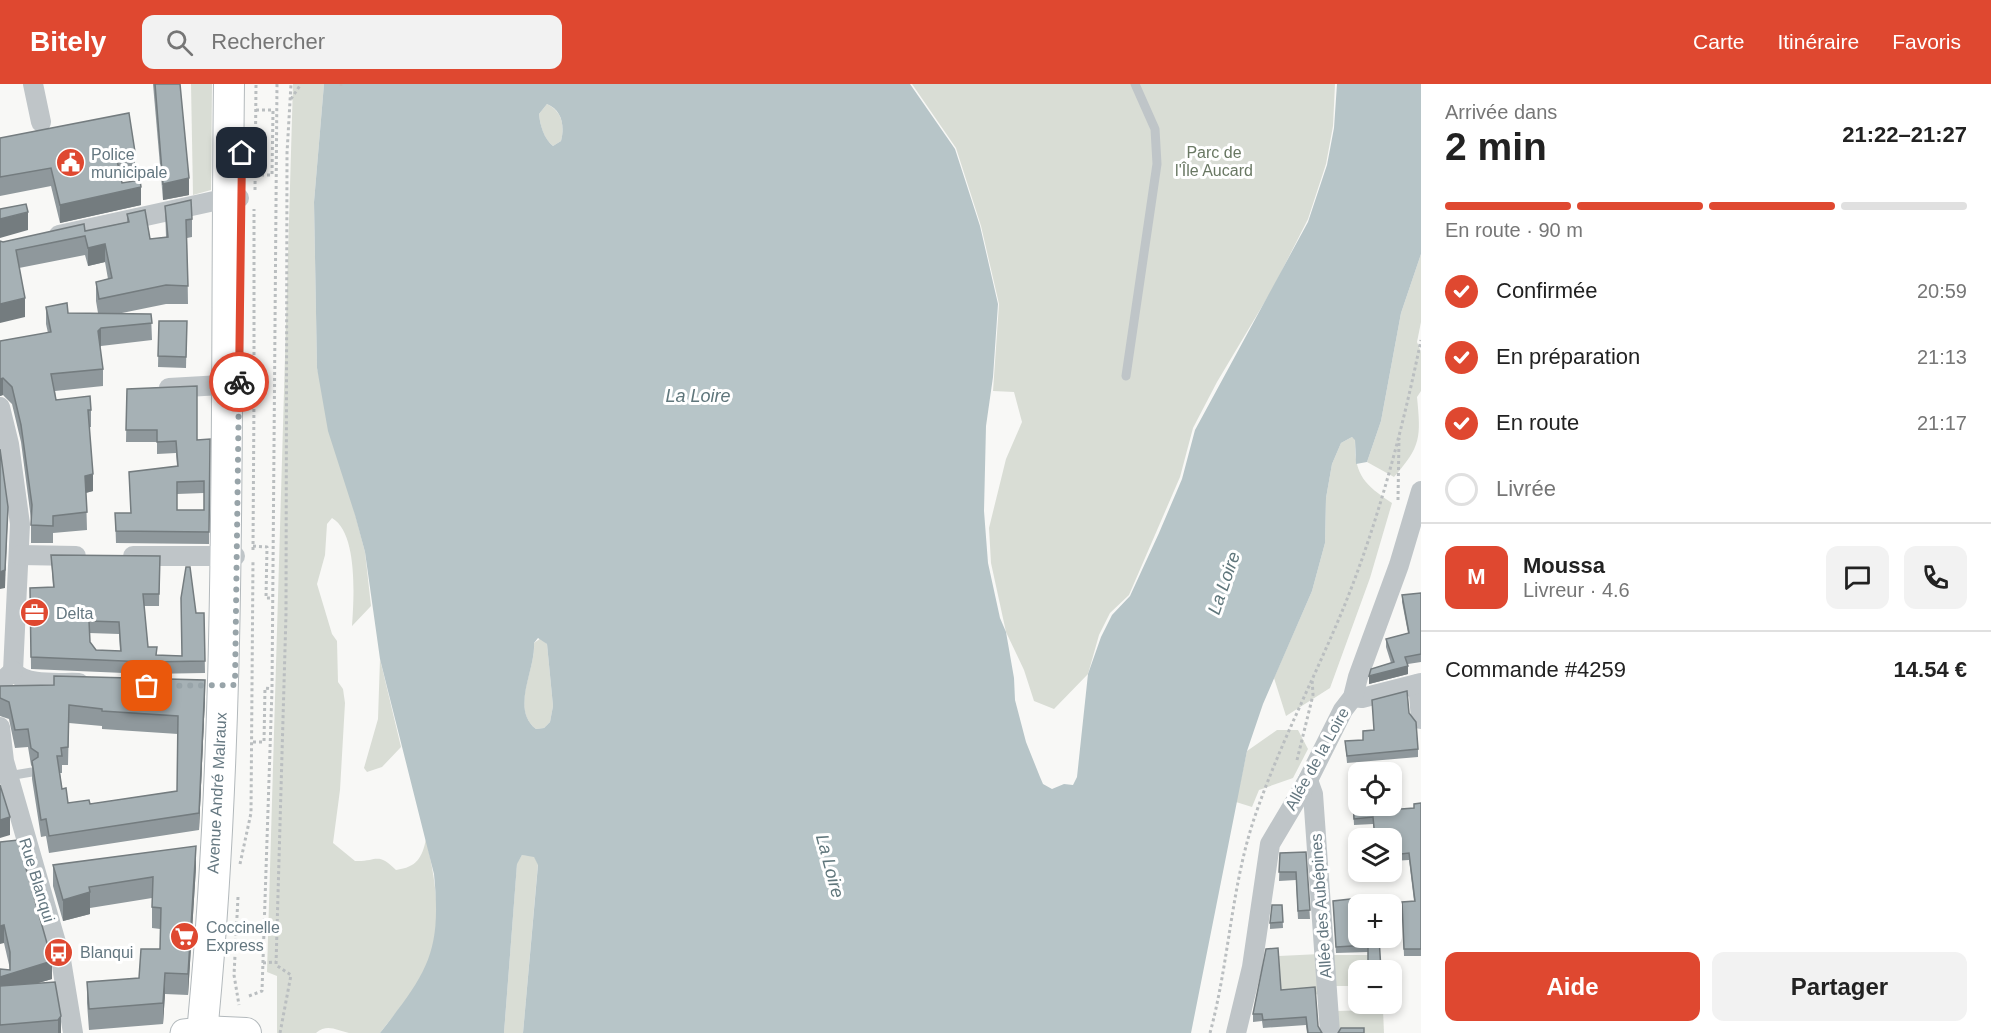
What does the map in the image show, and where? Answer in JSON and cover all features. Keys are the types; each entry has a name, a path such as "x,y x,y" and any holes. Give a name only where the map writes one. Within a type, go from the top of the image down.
{"main road":[{"name":"Avenue André Malraux","path":"229,84 241,190"},
{"name":"Avenue André Malraux","path":"217,1032 207,853 221,685 239,553 233,384 241,190 249,97"},
{"name":"Avenue André Malraux","path":"217,1032 221,685"}],"street":[{"path":"33,84 41,122"},
{"path":"42,239 241,190"},
{"path":"153,389 233,384"},
{"path":"0,407 15,490 20,555 7,614 7,677 32,681 101,684"},
{"name":"Allée de la Loire","path":"1236,1033 1252,967 1270,844 1308,780 1343,710 1353,697 1399,565 1421,491"},
{"path":"114,556 239,553"},
{"path":"20,555 90,556"},
{"path":"1353,697 1362,698 1420,683 1421,719"},
{"name":"Rue Blanqui","path":"0,727 6,769 61,960 73,1033"},
{"name":"Allée des Aubépines","path":"1308,780 1313,794 1330,1033"},
{"path":"6,848 27,844"},
{"path":"36,875 61,872"}],"lane":[{"path":"1126,376 1157,165 1155,129 1135,84"},
{"path":"6,769 32,772"}],"path":[{"path":"249,996 262,991 272,689 276,153 274,143 277,84"},
{"path":"280,1033 291,975 276,966 276,962 286,614 287,137 291,84"},
{"path":"291,101 301,84"},
{"path":"241,190 272,175 273,110 249,97"},
{"path":"276,136 287,137"},
{"path":"276,153 287,153"},
{"path":"1210,1033 1246,846 1270,773 1341,613 1379,503 1399,433 1421,340"},
{"path":"1398,500 1399,433"},
{"path":"239,553 267,547 266,598 272,598"},
{"path":"1296,763 1313,695 1312,676"},
{"path":"253,742 264,742 265,688 272,689"},
{"path":"263,963 276,962"}],"green space":[{"path":"191,84 212,84 211,190 193,195"},
{"path":"293,84 324,84 314,202 317,368 365,552 371,606 352,626 353,583 350,551 340,526 332,518 327,524 325,555 317,584 332,634 337,641 338,682 343,689 345,703 340,790 333,843 355,861 380,859 396,870 414,864 423,851 426,839 435,888 435,937 425,970 380,1033 349,1033 329,1028 316,1033 277,1033 277,976 267,972"},
{"name":"Parc de l'Île Aucard","path":"912,84 1335,84 1333,126 1326,164 1308,219 1273,288 1217,382 1193,428 1180,477 1129,595 1110,613 1099,635 1088,674 1054,709 1034,701 1024,670 1006,632 991,563 989,528 1006,459 1022,422 1014,392 993,391 999,304 981,226 956,148"},
{"path":"547,104 559,115 563,130 561,141 553,146 541,128 539,114"},
{"path":"1421,254 1421,322 1417,342 1421,352 1421,391 1417,397 1419,432 1410,457 1394,477 1367,462 1381,421 1401,313"},
{"path":"1352,437 1355,439 1356,462 1363,477 1374,490 1392,503 1370,578 1330,688 1286,716 1274,678 1312,591 1325,543 1326,498 1332,464 1341,443"},
{"path":"541,638 547,644 553,706 550,722 544,728 536,729 525,710 524,699 534,643"},
{"path":"380,659 401,747 382,767 367,772 364,768 378,719"},
{"path":"1277,730 1298,730 1308,749 1293,778 1259,790 1252,807 1236,802 1247,751"},
{"path":"522,855 534,856 538,864 523,1033 504,1033 517,863"},
{"path":"1320,954 1322,994 1281,997 1279,956"},
{"path":"1330,955 1380,955 1381,960 1348,960 1348,986 1332,986"},
{"path":"1334,1011 1348,1011 1348,1014 1383,1014 1384,1033 1335,1033"}],"water":[{"name":"La Loire","path":"324,84 910,84 955,149 980,226 998,304 993,377 986,426 984,511 988,563 1000,618 1006,632 1014,678 1015,700 1026,742 1043,784 1052,789 1064,784 1073,785 1077,777 1088,674 1101,637 1112,615 1130,596 1159,533 1182,479 1195,430 1308,222 1327,165 1334,128 1337,84 1421,84 1421,254 1401,313 1381,421 1367,462 1356,464 1355,440 1352,437 1341,443 1332,464 1326,498 1325,543 1312,591 1263,704 1247,751 1191,1033 523,1033 538,865 534,857 522,855 517,864 504,1033 380,1033 409,994 428,961 436,924 434,874 380,659 365,552 328,431 317,368 314,202","holes":["547,104 559,114 563,130 561,141 553,146 541,127 539,114","538,638 547,644 553,706 550,722 544,728 536,729 529,721 524,700 534,643"]}],"building":[{"path":"155,84 180,84 189,178 163,184"},
{"path":"129,113 135,152 116,156 122,183 140,180 141,187 60,205 51,168 0,177 0,138"},
{"path":"191,200 192,219 186,220 188,286 166,285 99,299 96,282 112,278 105,244 88,248 85,236 16,250 25,298 0,304 0,241 84,224 85,231 129,222 127,214 145,210 150,239 168,237 165,206"},
{"path":"26,204 28,212 0,219 0,209"},
{"path":"67,303 68,313 151,314 152,323 101,328 98,331 103,369 51,374 56,400 90,396 91,410 88,410 93,474 85,476 87,512 53,516 53,526 31,525 32,505 21,425 12,387 3,378 0,379 0,341 51,332 46,307"},
{"path":"159,321 187,321 186,357 158,356"},
{"path":"197,386 197,440 210,439 209,532 116,531 115,513 131,513 129,472 178,466 176,441 157,442 157,430 126,430 127,389","holes":["204,481 204,510 177,510 177,482"]},
{"path":"0,449 8,507 5,570 0,572"},
{"path":"51,555 160,556 159,594 143,594 148,647 157,647 156,655 182,656 181,598 186,567 190,567 196,613 204,613 205,661 147,662 31,657 30,588 54,587","holes":["89,621 119,622 121,651 96,650 90,642"]},
{"path":"1421,593 1421,654 1405,657 1408,666 1369,676 1371,669 1394,662 1386,639 1409,633 1402,595"},
{"path":"54,676 205,680 199,813 49,836 46,819 41,820 32,761 38,757 38,753 31,748 28,729 15,730 9,702 0,698 0,686 54,685","holes":["69,705 102,709 102,711 178,716 177,791 90,804 89,800 68,803 66,788 62,789 57,756 62,756 61,748 68,747"]},
{"path":"1407,691 1409,713 1416,722 1418,749 1347,756 1345,741 1363,740 1363,731 1374,730 1372,700"},
{"path":"0,785 10,817 0,820"},
{"path":"1421,803 1421,949 1404,949 1402,902 1415,901 1409,853 1402,854 1402,828 1374,828 1373,817 1354,819 1354,816 1402,816 1402,809 1414,808 1414,804"},
{"path":"18,840 52,961 0,977 0,969 10,970 10,952 4,925 0,926 0,842"},
{"path":"196,846 188,974 165,973 163,1003 89,1009 87,982 139,978 141,949 160,949 161,908 152,907 153,877 89,887 90,892 63,900 53,865"},
{"path":"1306,852 1310,910 1298,911 1296,872 1279,872 1280,853"},
{"path":"1348,899 1348,946 1336,947 1333,901"},
{"path":"1272,905 1282,905 1283,922 1270,923"},
{"path":"1278,948 1281,990 1315,987 1318,1026 1322,1033 1308,1033 1306,1017 1263,1020 1262,1014 1253,1014 1266,949"},
{"path":"1368,948 1380,948 1380,960 1368,960"},
{"path":"55,982 61,1016 58,1020 0,1025 0,986"},
{"path":"1341,1028 1364,1028 1364,1033 1338,1033"}],"way so far":[{"path":"147,686 235,685 239,382"}],"place":[{"name":"Police municipale","path":"70,163"},
{"name":"Delta","path":"35,613"},
{"name":"Coccinelle Express","path":"185,936"},
{"name":"Blanqui","path":"59,952"}],"route":[{"path":"239,382 242,153"}]}
